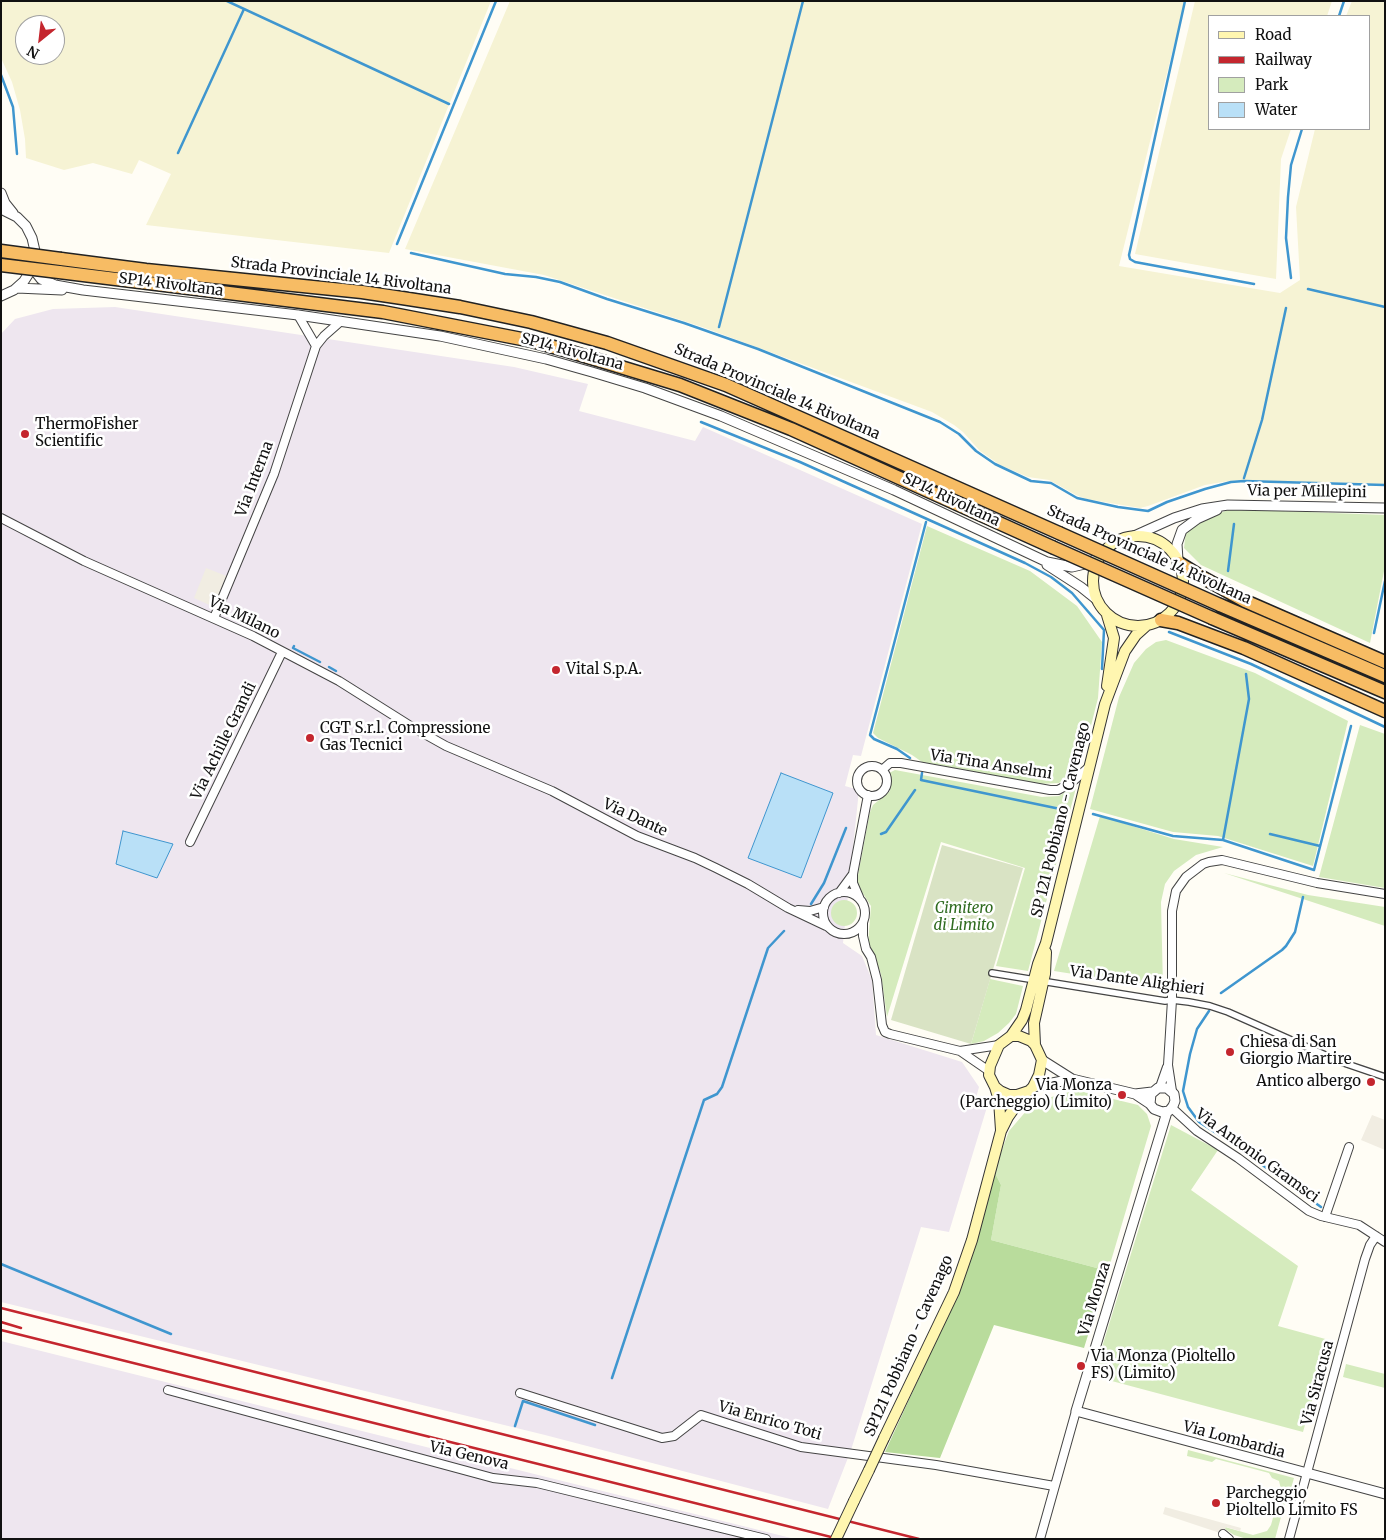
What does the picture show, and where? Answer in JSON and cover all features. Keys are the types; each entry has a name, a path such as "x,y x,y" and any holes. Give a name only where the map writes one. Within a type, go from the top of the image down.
{"highway":[{"name":"Strada Provinciale 14 Rivoltana","path":"1,251 60,265 383,312 532,342 680,385 792,429 1212,618 1385,692"},
{"name":"Strada Provinciale 14 Rivoltana","path":"1,265 60,265 146,270 362,292 460,307 530,322 616,346 726,385 1220,605 1385,676"},
{"path":"1179,562 1245,601 1385,662"},
{"path":"1161,620 1178,623 1244,648 1385,711"}],"main road":[{"name":"SP14 Rivoltana","path":"1107,615 1096,599 1092,580 1095,567 1105,550 1115,542 1134,536"},
{"path":"1107,615 1125,625 1146,626 1161,620 1173,610 1182,592 1183,580 1179,562 1170,550 1160,542 1147,537 1134,536"},
{"name":"SP 121 Pobbiano - Cavenago","path":"1039,980 1046,943 1105,704 1114,643 1107,615"},
{"name":"SP 121 Pobbiano - Cavenago","path":"1105,704 1126,651 1136,635 1146,626"},
{"path":"1039,980 1035,1018 1035,1045 1042,1060 1039,1075 1029,1090 1016,1095 1009,1095 1000,1091 995,1086 990,1078 989,1071 999,1045 1011,1036 1022,1020 1039,980"},
{"path":"1011,1036 1023,1037 1035,1045"},
{"name":"SP121 Pobbiano - Cavenago","path":"995,1086 999,1100 1001,1131"},
{"name":"SP121 Pobbiano - Cavenago","path":"836,1539 959,1279 976,1226 1001,1131 1008,1116 1029,1090"}],"street":[{"path":"1,194 15,215 26,226 32,238 35,251 33,264"},
{"path":"1,209 15,215"},
{"name":"SP14 Rivoltana","path":"1,296 17,288 28,276 33,264"},
{"name":"SP14 Rivoltana","path":"33,264 34,270 41,279 48,283 83,290 298,315 440,336 506,350 592,372 653,390 721,416 894,490 1047,562 1066,567 1085,564 1099,558"},
{"name":"SP14 Rivoltana","path":"17,288 83,290"},
{"path":"298,315 316,346"},
{"name":"Via Interna","path":"214,618 274,474 316,346 341,321"},
{"name":"Via per Millepini","path":"1134,536 1174,518 1202,509 1228,505 1385,508"},
{"name":"Via per Millepini","path":"1179,562 1177,544 1182,530 1197,519 1228,505"},
{"name":"Via Milano","path":"1,518 84,561 214,618 339,681 412,727 468,756"},
{"name":"SP14 Rivoltana","path":"1024,551 1071,580 1096,599"},
{"name":"Via Achille Grandi","path":"190,842 282,652"},
{"name":"Via Dante","path":"468,756 552,791 637,836 711,866 748,884 788,908"},
{"name":"Via Tina Anselmi","path":"868,795 861,792 858,787 858,775 861,770 868,766 874,766 882,770 886,765 895,763 1044,790 1058,790 1071,783 1090,766"},
{"path":"866,949 863,936 864,909 853,882 853,874 868,795 878,794 885,788 886,778 882,770"},
{"path":"1042,1060 1072,1079 1135,1094 1150,1104 1166,1110 1175,1101 1168,1065 1172,1000 1172,917 1174,900 1183,880 1203,864 1216,860 1226,861 1298,879 1385,894"},
{"path":"839,893 853,874"},
{"path":"826,926 823,917 824,907 829,898 839,893 850,893 859,899"},
{"path":"788,908 810,911 824,907"},
{"path":"788,908 826,926 835,933 848,934 856,931 863,922"},
{"path":"848,934 866,949 871,957 878,980 882,1025 885,1032 960,1051 989,1071"},
{"name":"Via Dante Alighieri","path":"992,973 1165,1001 1189,1002 1228,1012 1341,1062 1385,1077"},
{"path":"960,1051 999,1045"},
{"path":"1150,1104 1150,1096 1156,1089 1168,1065"},
{"path":"1029,1090 1072,1079"},
{"path":"1135,1094 1167,1088 1172,1091"},
{"name":"Via Monza","path":"1040,1539 1076,1411 1166,1110"},
{"name":"Via Antonio Gramsci","path":"1166,1110 1238,1158 1308,1211 1359,1225 1385,1242"},
{"path":"1325,1217 1349,1147"},
{"name":"Via Siracusa","path":"1289,1539 1365,1258 1376,1236"},
{"name":"Via Genova","path":"168,1390 493,1478 538,1483 766,1539"},
{"name":"Via Enrico Toti","path":"520,1393 662,1438 674,1436 701,1415 805,1447 936,1465 1054,1486"},
{"name":"Via Lombardia","path":"1076,1411 1385,1494"}],"shaded area":[{"path":"1,1 491,1 389,253 146,225 171,174 139,160 132,174 93,163 64,170 26,158 20,110 12,82 1,58"},
{"path":"510,1 1185,1 1119,266 1280,293 1300,280 1296,207 1315,130 1371,130 1371,15 1346,15 1352,1 1385,1 1385,484 1229,481 1205,485 1140,508 1086,499 1049,480 1028,477 1000,465 980,451 963,432 932,412 705,328 544,275 405,249"},
{"path":"1195,1 1332,1 1327,15 1208,15 1208,130 1291,130 1281,159 1276,279 1135,254"},
{"path":"115,307 514,367 588,384 579,411 695,441 703,427 922,524 861,756 853,755 845,786 859,790 843,943 862,956 872,980 876,1035 962,1062 979,1087 974,1105 987,1107 949,1232 921,1227 851,1450 828,1509 545,1435 1,1302 1,334 15,319 53,309"},
{"path":"206,568 229,577 216,608 194,598"},
{"path":"1372,1115 1385,1120 1385,1150 1361,1140"},
{"path":"1,1341 795,1539 1,1539"},
{"path":"1165,1507 1241,1528 1240,1531 1226,1527 1223,1534 1163,1514"}],"green space":[{"path":"1230,509 1385,515 1385,566 1370,643 1201,565 1184,548 1186,531 1199,522"},
{"path":"927,526 1030,571 1077,606 1102,642 1098,698 1081,765 1059,783 1039,784 922,762 878,738 873,733"},
{"path":"1166,640 1255,673 1348,721 1313,866 1218,836 1173,832 1090,809 1119,697 1134,663 1146,649 1156,642"},
{"path":"1360,725 1385,734 1385,888 1319,877"},
{"path":"895,770 1042,797 1059,796 1077,784 1028,971 996,966 1025,868 941,842 887,1017 881,974 868,944 871,906 860,889 857,880 870,812 873,805 890,791 889,773"},
{"path":"1100,816 1174,839 1223,847 1196,855 1174,871 1165,884 1161,902 1163,988 1054,971"},
{"name":"Cimitero di Limito","path":"942,845 1023,868 971,1044 891,1020"},
{"path":"1224,873 1308,895 1385,907 1385,926"},
{"path":"844,900 853,904 857,913 853,922 844,926 835,922 831,913 835,904"},
{"path":"990,979 1023,986 1016,1014 998,1033 984,1041 971,1044"},
{"path":"1076,1090 1138,1105 1147,1114 1151,1126 1108,1271 991,1240 1001,1185 994,1171 1009,1131 1034,1102"},
{"path":"1171,1125 1218,1150 1191,1190 1298,1266 1278,1326 1329,1340 1303,1432 1093,1376"},
{"path":"994,1171 1001,1185 991,1240 1108,1271 1084,1348 994,1325 940,1458 885,1452 959,1291"},
{"path":"1346,1364 1385,1374 1385,1388 1343,1377"},
{"path":"1188,1450 1294,1478 1290,1492 1287,1495 1275,1539 1247,1539 1234,1535 1225,1527 1253,1535 1267,1531 1271,1525 1281,1489 1279,1481 1272,1478 1269,1473 1216,1459 1212,1462 1187,1456"}],"water":[{"path":"781,773 833,793 801,878 748,858"},
{"path":"123,831 173,844 157,878 116,864"}],"waterway":[{"path":"227,1 449,104"},
{"path":"397,244 496,1"},
{"path":"719,327 803,1"},
{"path":"1185,1 1129,255 1130,259 1135,262 1254,284"},
{"path":"1339,15 1344,1"},
{"path":"178,153 244,9"},
{"path":"1,75 13,107 17,154"},
{"path":"1291,278 1286,238 1288,197 1291,165 1302,130"},
{"path":"411,253 505,274 560,282 758,349 940,422 959,434 976,451 995,464 1031,481 1051,483 1077,498 1148,511 1167,502 1231,482 1385,485"},
{"path":"1308,289 1385,307"},
{"path":"1244,478 1262,420 1286,308"},
{"path":"701,422 800,462 1025,563 1051,577 1072,593 1104,630 1102,669"},
{"path":"910,758 870,735 926,522"},
{"path":"1228,571 1234,524"},
{"path":"1374,633 1385,581"},
{"path":"1169,632 1251,664 1385,727"},
{"path":"294,646 293,648 320,662"},
{"path":"329,667 336,671"},
{"path":"1223,840 1249,699 1246,674"},
{"path":"1093,814 1173,836 1223,840 1314,870 1351,726"},
{"path":"922,773 921,780 1065,810"},
{"path":"881,834 886,832 915,790"},
{"path":"811,904 824,883 846,828"},
{"path":"1270,834 1320,846"},
{"path":"1221,993 1286,946 1295,932 1303,897"},
{"path":"612,1378 704,1100 717,1094 722,1087 768,948 784,931"},
{"path":"1209,1011 1197,1029 1190,1054 1183,1091 1188,1107 1199,1122 1321,1207"},
{"path":"1,1264 171,1334"},
{"path":"515,1426 523,1401 595,1425"}],"railway":[{"path":"1,1308 919,1539"},
{"path":"1,1322 21,1328"},
{"path":"1,1330 839,1539"}],"place":[{"name":"ThermoFisher Scientific","path":"25,434"},
{"name":"Vital S.p.A.","path":"556,670"},
{"name":"CGT S.r.l. Compressione Gas Tecnici","path":"310,738"},
{"name":"Chiesa di San Giorgio Martire","path":"1230,1052"},
{"name":"Antico albergo","path":"1371,1082"},
{"name":"Via Monza (Parcheggio) (Limito)","path":"1122,1095"},
{"name":"Via Monza (Pioltello FS) (Limito)","path":"1081,1366"},
{"name":"Parcheggio Pioltello Limito FS","path":"1216,1503"}]}
